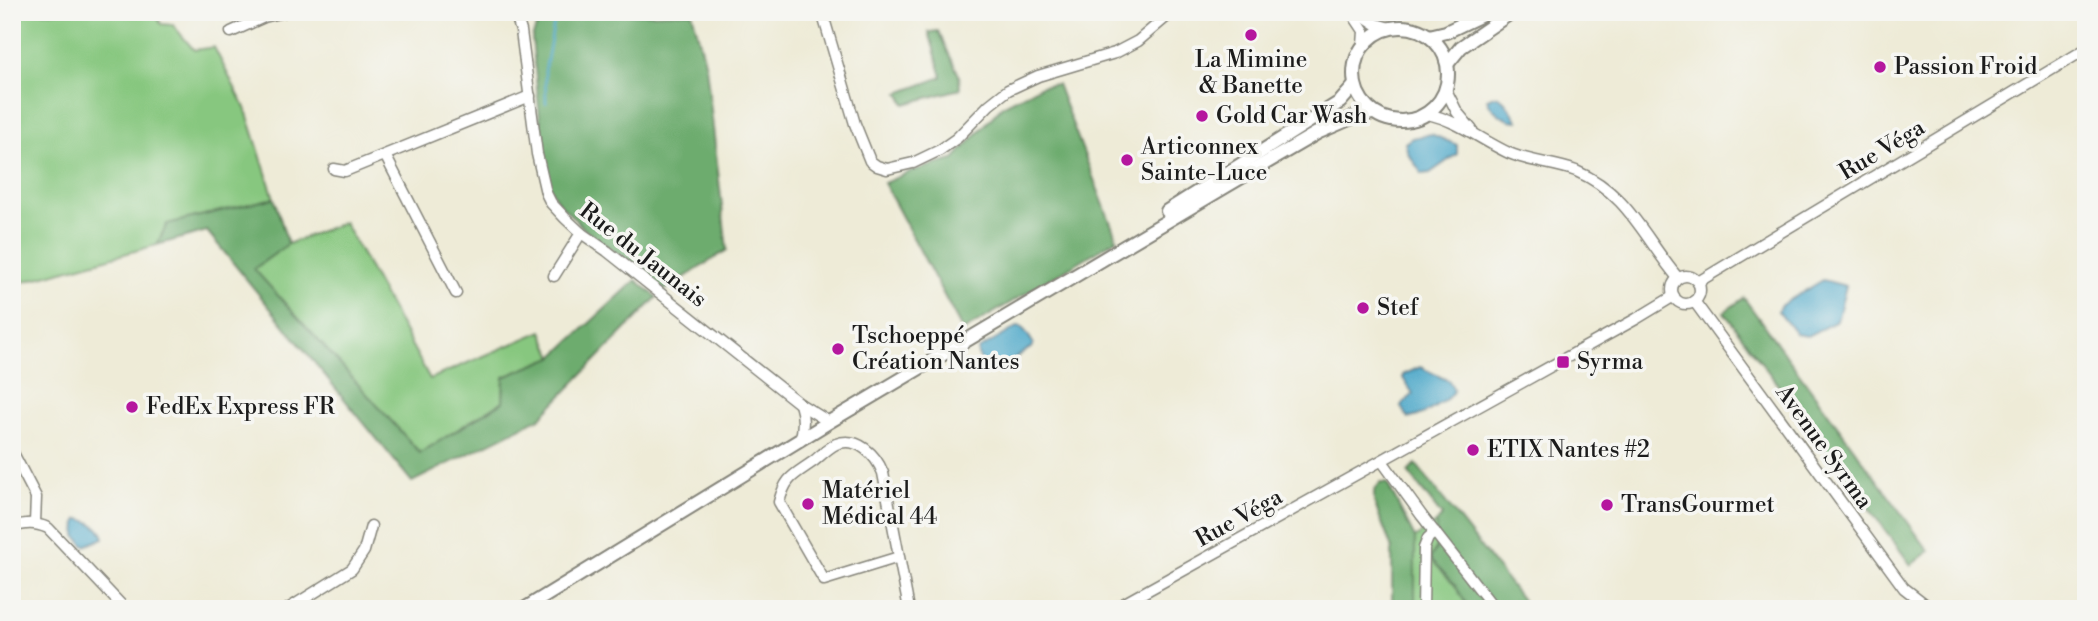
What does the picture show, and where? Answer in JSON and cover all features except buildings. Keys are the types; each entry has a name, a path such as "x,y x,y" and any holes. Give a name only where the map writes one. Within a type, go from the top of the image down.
{"main road":[{"path":"1429,36 1446,32 1488,12"},
{"path":"1448,63 1461,47 1512,12"},
{"path":"1410,27 1429,36 1441,48 1448,63 1446,90 1434,109 1410,121 1397,121 1373,113 1364,104 1354,85 1356,57 1363,45 1373,35 1390,28 1410,27"},
{"path":"1075,275 1139,229 1340,102 1354,85"},
{"path":"524,609 829,422 1317,133 1354,117 1373,113"}],"street":[{"path":"231,32 264,17 284,12"},
{"name":"Rue du Jaunais","path":"515,12 522,31 537,154 551,203 581,233 800,404 829,422"},
{"path":"822,12 870,161 887,169 913,163 940,150 957,138 1008,90 1038,76 1115,53 1138,41 1172,12"},
{"path":"1352,12 1364,31 1363,45"},
{"path":"1358,12 1376,24 1390,28"},
{"name":"Rue Véga","path":"1698,282 2086,49"},
{"path":"1446,90 1457,113 1479,138"},
{"path":"334,169 345,171 530,96"},
{"path":"1427,114 1447,119 1516,156 1572,170 1608,188 1626,207 1678,278"},
{"path":"385,155 456,293"},
{"path":"554,276 581,233"},
{"path":"1691,276 1698,282 1699,295 1694,301 1685,304 1676,300 1672,288 1678,278 1691,276"},
{"name":"Rue Véga","path":"1114,609 1674,296"},
{"name":"Avenue Syrma","path":"1694,301 1904,588 1931,609"},
{"path":"800,404 803,412 800,440"},
{"path":"899,557 824,580 779,502 785,483 836,444 852,442 864,447 878,460 883,473 909,609"},
{"path":"12,451 36,497 36,523"},
{"path":"1386,459 1435,532 1495,609"},
{"path":"12,527 36,523 48,528 125,609"},
{"path":"288,609 352,569 364,551 371,526"},
{"path":"1423,609 1424,548 1428,538 1435,532"}],"green space":[{"path":"12,12 155,12 161,24 173,25 194,50 214,47 246,110 274,198 167,224 157,245 12,285"},
{"path":"542,12 692,12 706,66 727,250 665,290 586,231 557,201 548,184 532,38"},
{"path":"938,31 959,75 960,89 905,104 899,93 942,77 929,32"},
{"path":"1057,84 1117,239 963,331 884,183 912,171 953,160 1002,106 1041,86"},
{"path":"274,198 288,244 254,269 420,453 503,402 504,377 553,357 636,280 657,297 540,418 412,482 207,231 157,245 167,224"},
{"path":"344,222 430,379 542,331 553,357 504,377 503,401 420,453 253,269 288,244"},
{"path":"1744,298 1929,551 1911,565 1724,312"},
{"path":"1416,464 1529,609 1469,609 1455,585 1430,558 1436,549 1436,523 1442,516 1408,472"},
{"path":"1380,483 1387,483 1415,538 1415,609 1392,609 1392,549 1374,502 1374,491"},
{"path":"1436,523 1436,549 1430,558 1455,585 1469,609 1415,609 1415,538"}],"water":[{"path":"1494,96 1505,102 1518,121 1509,120 1495,111 1487,99"},
{"path":"1431,134 1457,145 1457,154 1430,173 1422,174 1408,153 1405,143 1412,138"},
{"path":"1823,280 1846,286 1837,321 1807,336 1796,334 1778,311 1780,306"},
{"path":"1019,326 1033,343 1032,347 988,373 978,350"},
{"path":"1420,367 1449,381 1454,390 1434,408 1408,418 1401,406 1413,394 1403,375"},
{"path":"79,519 94,525 104,538 85,546 76,536"}],"waterway":[{"path":"546,103 545,71 556,12"}],"place":[{"name":"La Mimine & Banette","path":"1251,35"},
{"name":"Passion Froid","path":"1880,67"},
{"name":"Gold Car Wash","path":"1202,116"},
{"name":"Articonnex Sainte-Luce","path":"1127,160"},
{"name":"Stef","path":"1363,308"},
{"name":"Tschoeppé Création Nantes","path":"838,349"},
{"name":"Syrma","path":"1563,362"},
{"name":"FedEx Express FR","path":"132,407"},
{"name":"ETIX Nantes #2","path":"1473,450"},
{"name":"Matériel Médical 44","path":"808,504"},
{"name":"TransGourmet","path":"1607,505"}]}
